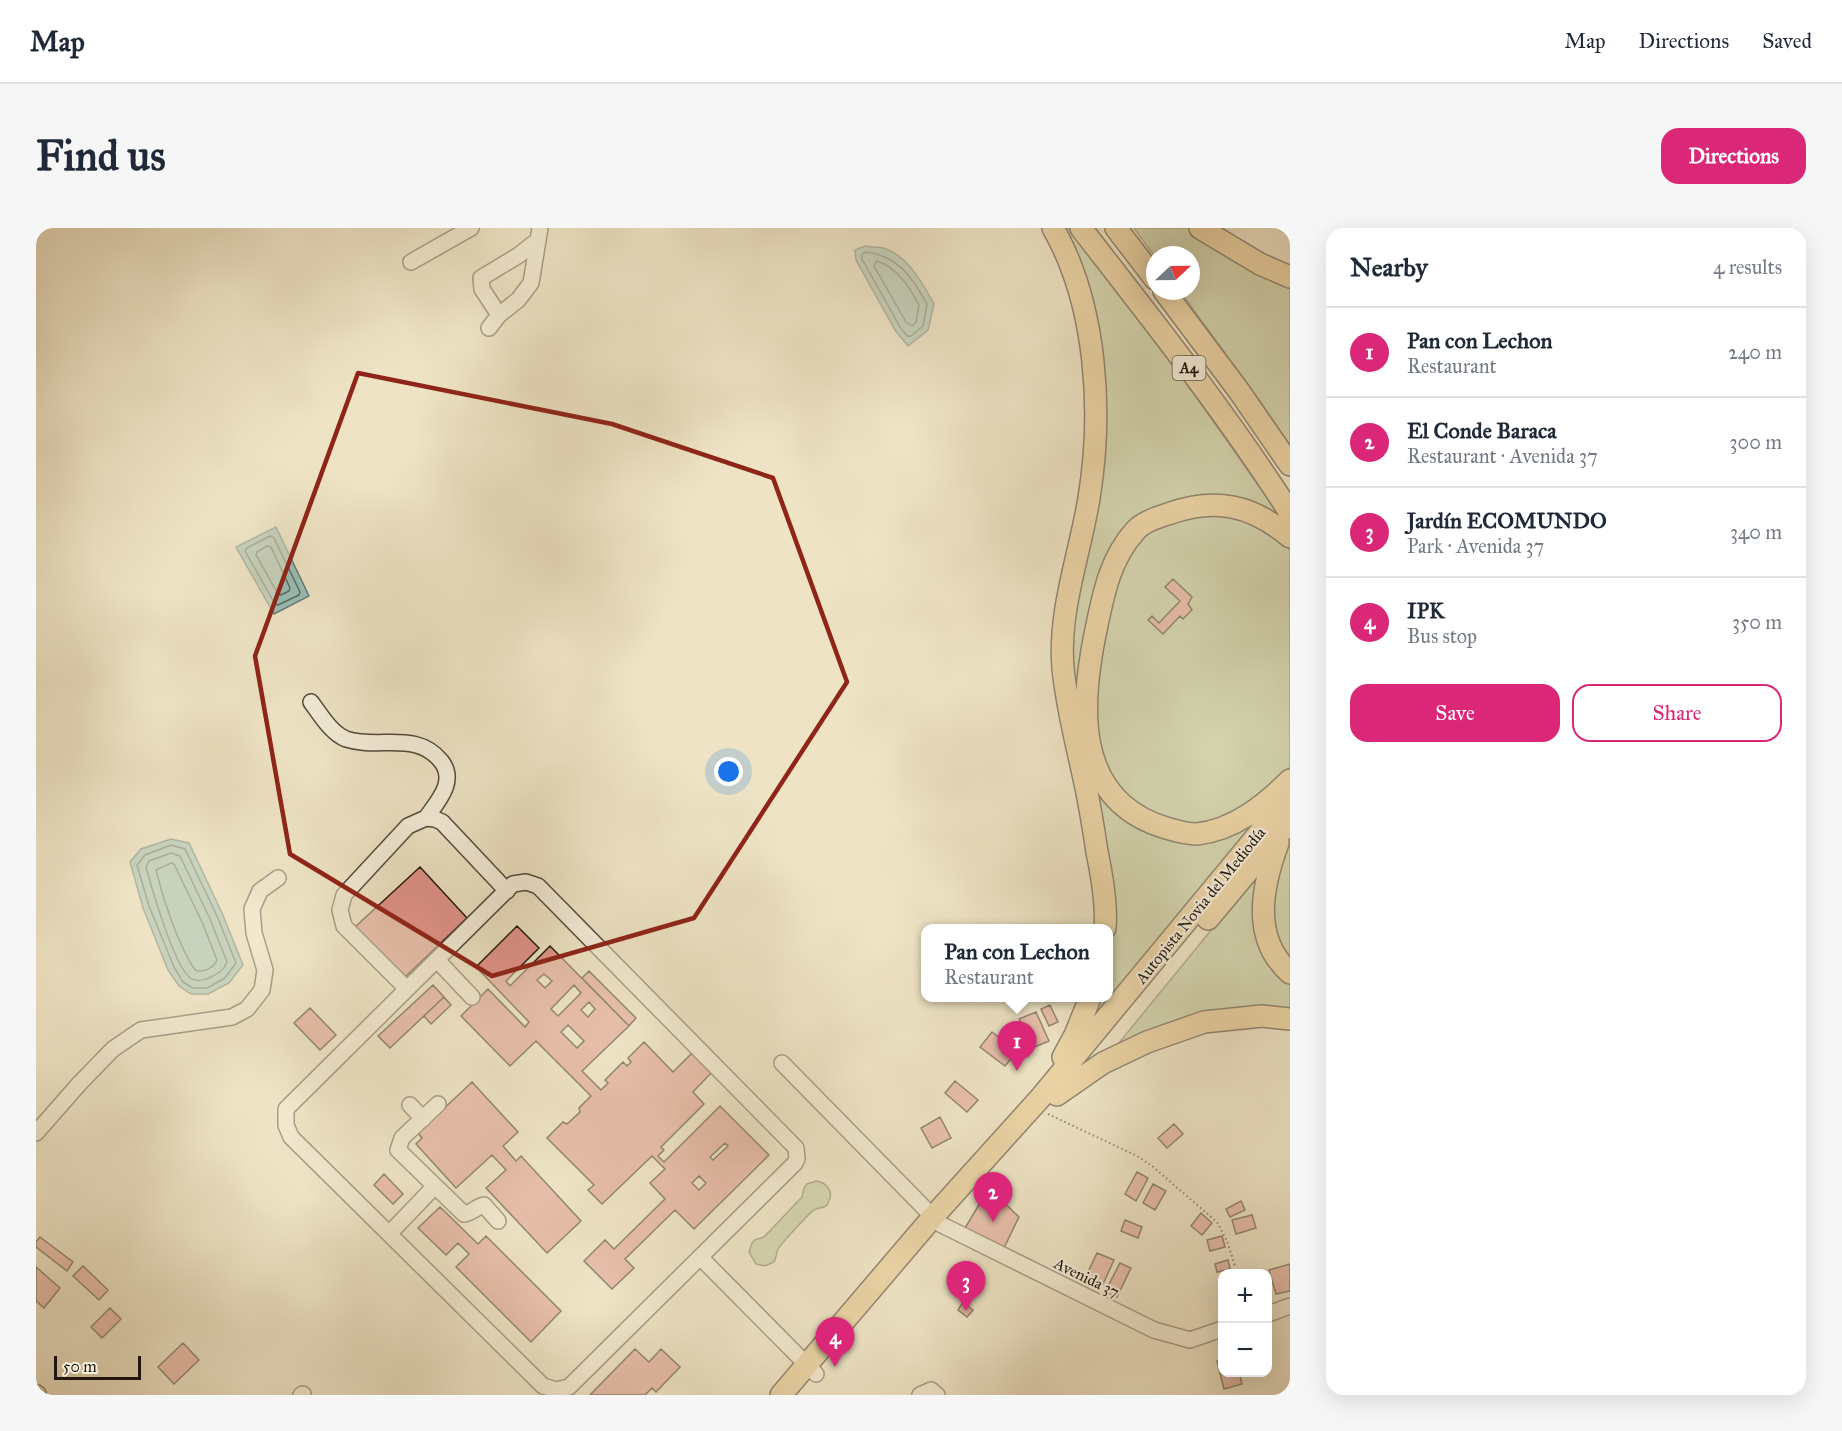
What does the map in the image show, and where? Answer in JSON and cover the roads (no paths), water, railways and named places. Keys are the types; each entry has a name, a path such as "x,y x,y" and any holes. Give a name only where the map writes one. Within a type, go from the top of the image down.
{"highway":[{"path":"1053,228 1061,242 1075,279 1089,338 1097,392 1095,447 1089,499 1069,594 1063,645 1067,693 1102,880 1105,924"},
{"name":"A4","path":"1081,228 1172,345 1265,473 1290,513"},
{"path":"1116,228 1146,267"},
{"path":"1200,228 1260,264 1290,278"},
{"name":"A4","path":"1171,300 1239,391 1290,465"},
{"path":"1290,537 1274,524 1247,510 1226,506 1204,505 1183,509 1160,516 1138,528 1119,553 1106,583 1091,652 1087,691 1087,734 1090,753 1098,772 1107,789 1119,803 1146,820 1176,831 1198,834 1225,826 1254,812 1290,780"},
{"name":"Autopista Novia del Mediodía","path":"1047,1101 1290,796"},
{"path":"1287,824 1264,888 1262,915 1270,947 1290,973"},
{"name":"Autopista Novia del Mediodía","path":"781,1395 811,1369 936,1221 1047,1101 1287,824"},
{"path":"1047,1101 1088,1002"},
{"path":"1047,1101 1103,1063 1148,1042 1204,1022 1262,1016 1290,1019"},
{"name":"Autopista Novia del Mediodía","path":"798,1395 811,1369"}],"street":[{"path":"411,262 471,228"},
{"path":"499,315 482,289 481,278 519,255 539,234"},
{"path":"489,327 499,315 518,300 531,283 539,234"},
{"path":"311,702 330,726 344,738 364,742 420,744 432,751 443,763 448,776 445,791 426,818"},
{"path":"407,989 344,926 340,910 344,895 408,826 426,818 441,822 507,891"},
{"path":"36,1133 113,1049 141,1030 232,1017 247,1009 262,990 265,970 254,933 252,909 260,891 278,878"},
{"path":"526,882 538,886 796,1148 795,1163 569,1387 556,1390 543,1386 291,1137 286,1125 286,1109 507,891 513,884 526,882"},
{"path":"437,960 472,998"},
{"name":"Avenida 37","path":"782,1063 936,1221 1154,1330 1190,1340 1218,1330"},
{"path":"438,1104 402,1138 399,1150 464,1214 470,1214 484,1205 498,1221"},
{"path":"410,1105 423,1119"},
{"path":"389,1234 435,1186"},
{"path":"700,1257 811,1369"},
{"path":"1272,1313 1290,1306"},
{"path":"920,1395 931,1390 937,1395"}],"water":[{"path":"865,246 884,248 900,257 914,271 934,304 928,330 908,346 895,330 856,260 855,250"},
{"path":"276,527 309,596 274,614 236,547"},
{"path":"171,839 189,843 222,913 243,965 229,983 208,994 191,994 179,986 168,970 143,908 130,862 141,849"}],"place":[{"name":"Pan con Lechon","path":"1017,1071"},
{"name":"El Conde Baraca","path":"993,1222"},
{"name":"Jardín ECOMUNDO","path":"966,1311"},
{"name":"IPK","path":"835,1367"}]}
